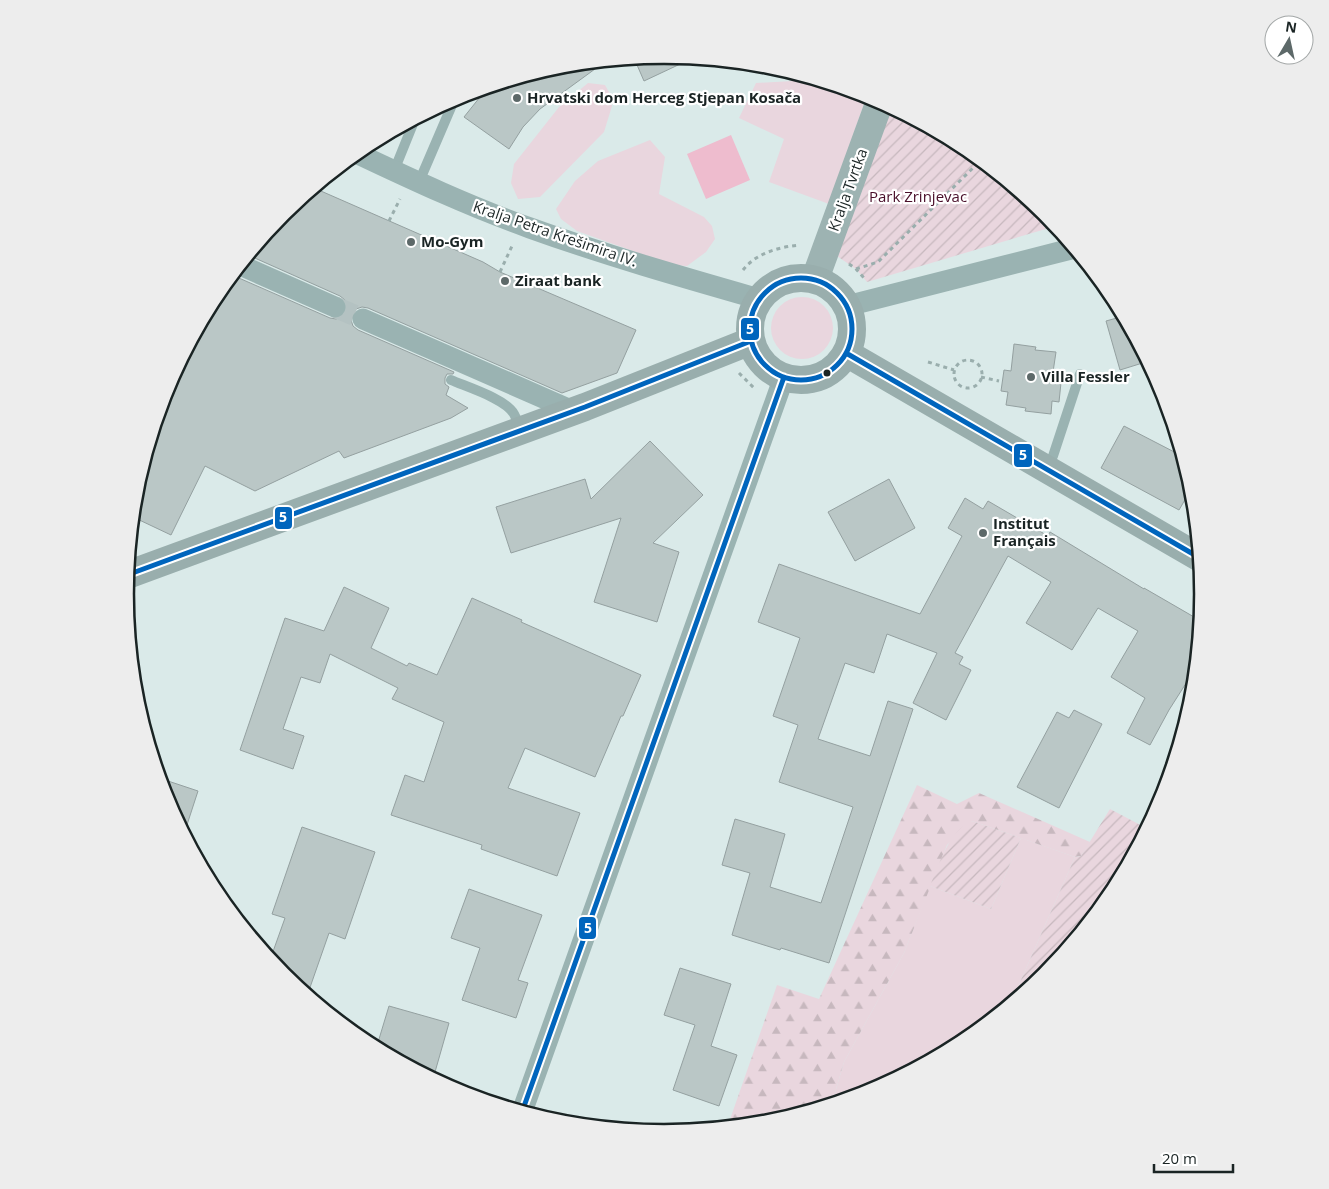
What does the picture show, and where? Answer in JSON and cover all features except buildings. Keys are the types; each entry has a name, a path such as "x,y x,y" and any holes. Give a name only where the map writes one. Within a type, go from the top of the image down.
{"main road":[{"name":"Kralja Tvrtka","path":"815,280 877,108"},
{"path":"803,278 815,280 828,285 839,294 847,306 853,330 851,342 839,363 830,371 819,377 795,380 775,372 760,359 751,341 751,320 759,300 778,283 790,279 803,278"},
{"path":"135,572 573,411 751,341"},
{"path":"846,353 1194,554"}],"street":[{"name":"Kralja Petra Krešimira IV.","path":"364,157 530,228 676,276 759,300"},
{"path":"847,306 1068,250"},
{"path":"246,268 336,307"},
{"path":"363,319 573,411"},
{"path":"524,1106 784,376"}],"lane":[{"path":"419,182 450,109"},
{"path":"394,171 411,128"},
{"path":"1046,469 1053,456 1080,374"},
{"path":"451,380 488,395 509,408 514,414 520,430"}],"path":[{"path":"856,268 878,262 976,165"},
{"path":"741,273 746,266 770,251"},
{"path":"970,360 978,364 982,372 980,381 974,387 965,388 957,384 953,376 954,370 961,361 970,360"},
{"path":"928,362 954,370"},
{"path":"736,370 756,390"},
{"path":"981,377 999,381"}],"green space":[{"path":"797,81 864,103 829,204 769,182 784,139 739,118 756,83"},
{"path":"588,83 605,85 610,94 612,106 604,132 540,197 518,199 511,183 514,164 559,107"},
{"name":"Park Zrinjevac","path":"878,108 930,135 988,173 1049,228 867,282 856,269 834,254"},
{"path":"650,140 665,157 659,194 704,217 712,226 715,239 706,252 687,266 672,265 577,231 561,219 556,209 575,181 598,161"},
{"path":"802,297 814,299 824,306 831,316 833,328 831,340 824,350 814,357 802,359 790,357 780,350 773,340 771,328 773,316 780,306 790,299"},
{"path":"917,785 957,804 979,793 1090,842 1081,856 1075,857 972,821 947,845 904,953 844,1062 834,1097 768,1115 729,1121 777,985 819,999"},
{"path":"1110,809 1142,826 1124,860 1086,918 1040,970 1015,993 1075,857 1081,856"},
{"path":"972,821 1021,838 991,909 930,886 941,858 951,840 964,826"},
{"path":"1021,838 1075,857 1015,993 988,1016 930,1054 868,1085 834,1097 844,1062 904,953 930,886 991,909"}],"shaded area":[{"path":"731,135 750,180 706,199 687,154"}],"tunnel":[{"path":"335,307 363,319"}],"transit line":[{"name":"5","path":"801,278 820,282 837,293 848,310 852,329 848,348 837,365 820,376 801,380 782,376 765,365 754,348 750,329 754,310 765,293 782,282 801,278"},
{"name":"5","path":"135,572 585,407 751,341"},
{"name":"5","path":"846,353 1194,554"},
{"name":"5","path":"524,1106 784,377"}],"place":[{"name":"Hrvatski dom Herceg Stjepan Kosača","path":"517,98"},
{"name":"Mo-Gym","path":"411,242"},
{"name":"Ziraat bank","path":"505,281"},
{"name":"Villa Fessler","path":"1031,377"},
{"name":"Institut Français","path":"983,533"}]}
